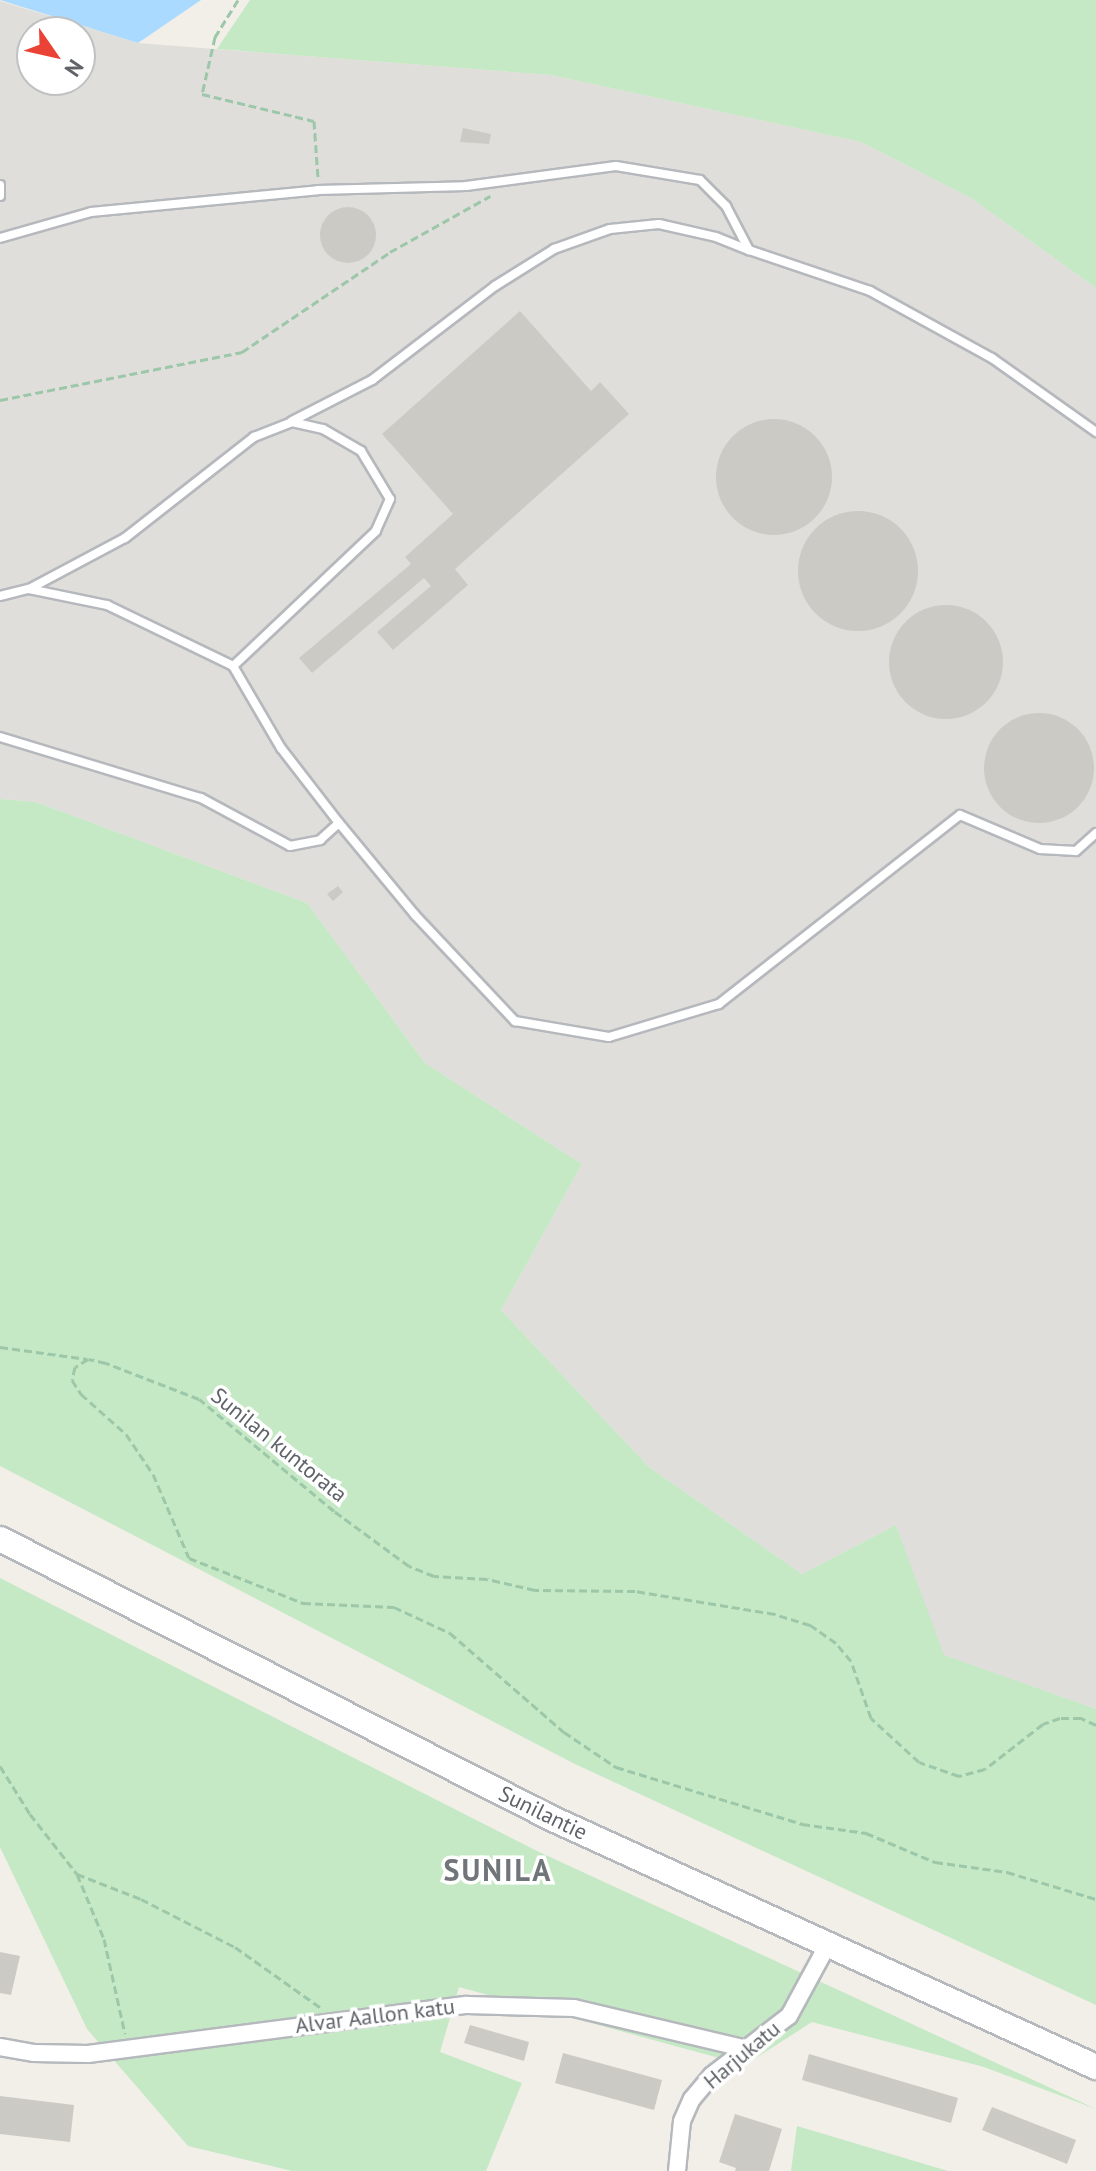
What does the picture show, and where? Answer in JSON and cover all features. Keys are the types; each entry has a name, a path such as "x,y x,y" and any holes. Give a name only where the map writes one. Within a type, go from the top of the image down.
{"street":[{"name":"Sunilantie","path":"0,1539 553,1819 1096,2067"},
{"name":"Harjukatu","path":"677,2171 682,2121 692,2099 712,2075 789,2016 827,1946"},
{"name":"Alvar Aallon katu","path":"0,2047 34,2053 127,2050 467,2005 574,2008 747,2049"}],"lane":[{"path":"0,238 91,212 318,190 466,186 616,166 700,180 726,206 749,250"},
{"path":"0,185 0,196"},
{"path":"0,596 29,589 125,538 254,437 292,422 372,380 495,286 554,249 610,229 659,224 716,237 870,291 992,358 1096,432"},
{"path":"233,666 376,531 390,499 361,451 323,429 292,422"},
{"path":"29,589 107,605 233,666 281,748 339,823 415,915 515,1021 609,1037 719,1004 960,815 1040,849 1076,851 1096,833"},
{"path":"0,737 201,798 290,846 320,840 339,823"}],"path":[{"path":"238,0 215,37 202,94 314,121 318,190"},
{"path":"0,400 242,352 390,252 523,178"},
{"name":"Sunilan kuntorata","path":"0,1347 106,1363 199,1399 334,1511 409,1566 434,1576 487,1579 535,1590 635,1591 775,1614 810,1625 836,1643 851,1661 871,1718 919,1762 959,1776 985,1769 1043,1724 1060,1718 1081,1718 1096,1725"},
{"path":"88,1359 75,1367 72,1380 81,1394 126,1434 140,1454 153,1474 189,1558 303,1603 394,1607 450,1633 564,1732 616,1767 802,1824 866,1833 935,1862 1007,1872 1096,1899"},
{"path":"0,1766 30,1814 77,1874 104,1939 124,2019 127,2050"},
{"path":"77,1874 141,1899 235,1947 338,2020"}],"shaded area":[{"path":"0,1 49,16 16,16 16,96 96,96 96,30 138,43 551,75 861,142 971,198 1096,288 1096,1709 943,1655 896,1525 802,1574 649,1467 501,1310 582,1164 425,1063 307,903 36,802 0,799"}],"green space":[{"path":"250,0 1096,0 1096,288 971,198 861,142 551,75 217,49"},
{"path":"0,799 36,802 307,903 425,1063 582,1164 501,1310 649,1467 802,1574 896,1525 944,1655 1096,1709 1096,2005 575,1764 0,1466"},
{"path":"0,1578 537,1851 1096,2109 984,2067 812,2022 745,2065 459,1987 440,2052 522,2083 486,2171 292,2171 188,2146 87,2029 0,1847"},
{"path":"797,2126 948,2171 791,2171"}],"water":[{"path":"0,0 201,0 138,43 96,30 96,16 51,16"}],"building":[{"path":"463,128 491,134 489,144 460,142"},
{"path":"348,207 368,215 376,235 368,255 348,263 328,255 320,235 328,215"},
{"path":"520,311 591,391 600,382 629,414 455,569 468,585 393,650 377,632 431,586 424,578 312,673 299,658 411,564 405,557 453,514 382,434"},
{"path":"774,419 796,424 815,436 827,455 832,477 827,499 815,518 796,530 774,535 752,530 733,518 721,499 716,477 721,455 733,436 752,424"},
{"path":"858,511 881,516 900,529 913,548 918,571 913,594 900,613 881,626 858,631 835,626 816,613 803,594 798,571 803,548 816,529 835,516"},
{"path":"946,605 968,609 987,621 999,640 1003,662 999,684 987,703 968,715 946,719 924,715 905,703 893,684 889,662 893,640 905,621 924,609"},
{"path":"1039,713 1060,717 1078,729 1090,747 1094,768 1090,789 1078,807 1060,819 1039,823 1018,819 1000,807 988,789 984,768 988,747 1000,729 1018,717"},
{"path":"338,886 343,892 333,901 327,894"},
{"path":"0,1952 20,1956 11,1995 0,1993"},
{"path":"470,2025 529,2042 524,2061 464,2043"},
{"path":"563,2053 662,2080 654,2110 555,2083"},
{"path":"809,2054 958,2098 951,2123 802,2080"},
{"path":"0,2096 74,2105 70,2142 0,2134"},
{"path":"992,2107 1076,2140 1067,2164 982,2130"},
{"path":"735,2114 782,2129 769,2171 735,2171 736,2168 719,2162"}],"district":[{"name":"SUNILA","path":"498,1870"}]}
